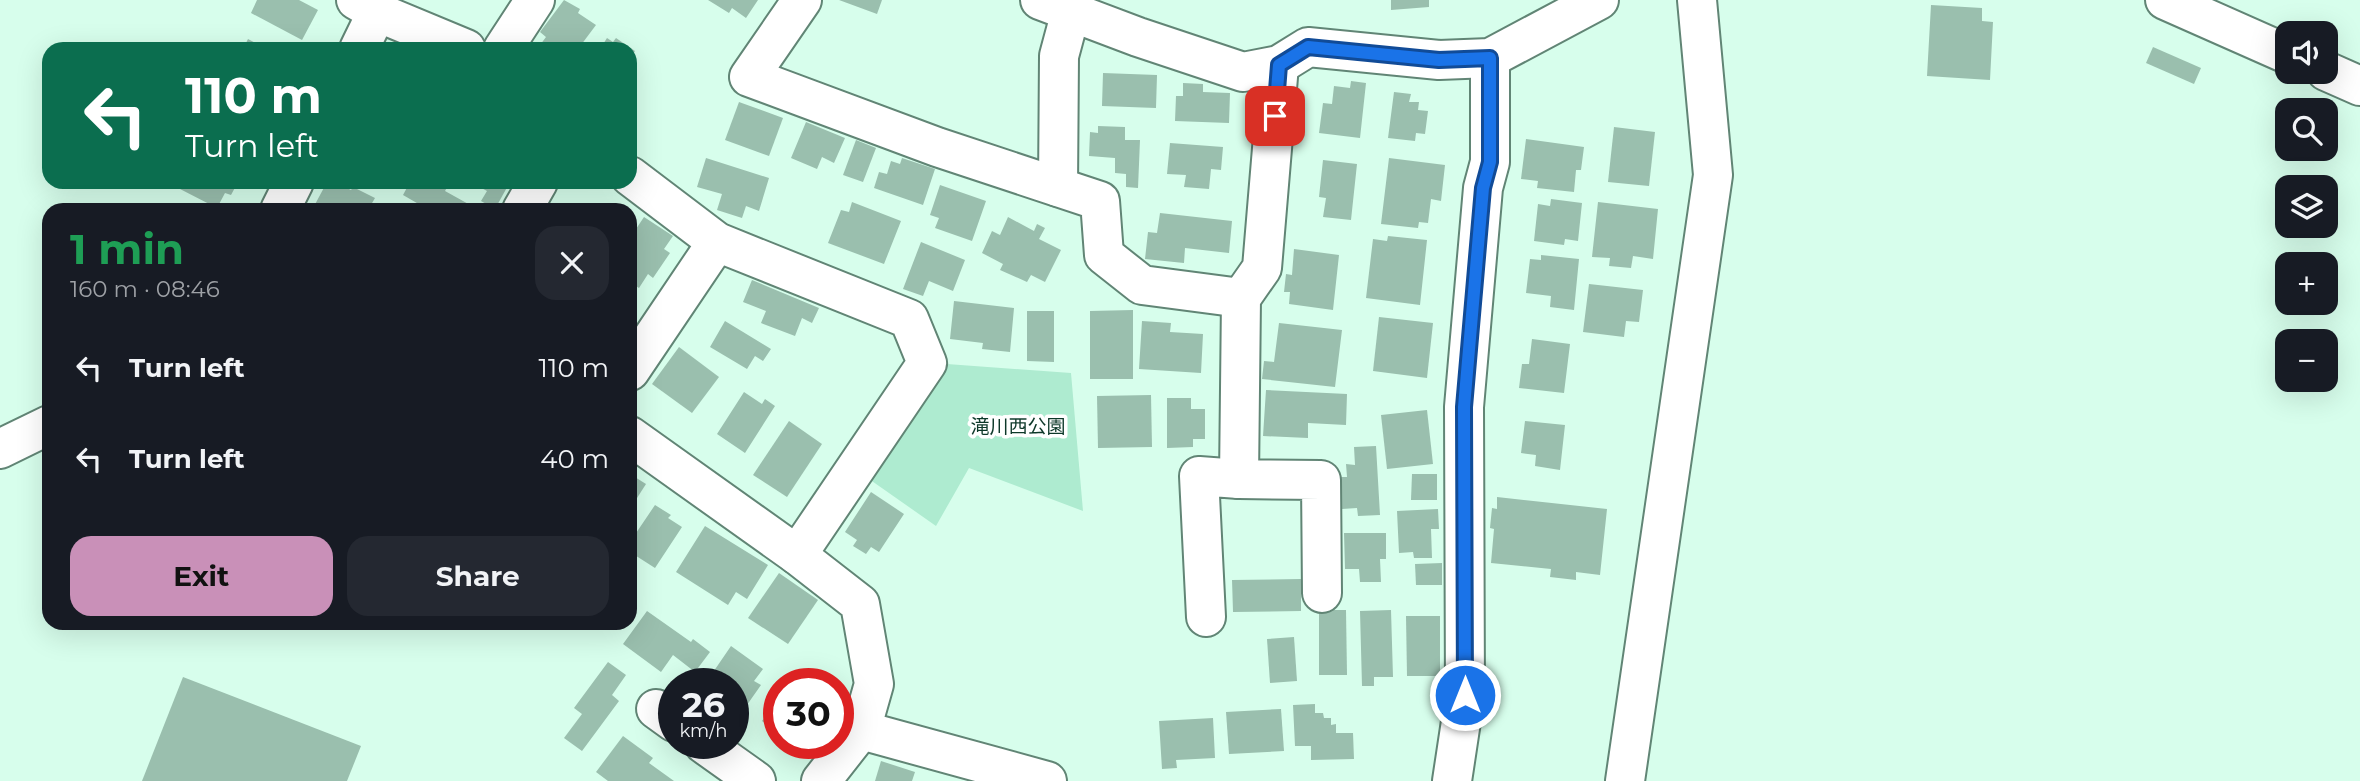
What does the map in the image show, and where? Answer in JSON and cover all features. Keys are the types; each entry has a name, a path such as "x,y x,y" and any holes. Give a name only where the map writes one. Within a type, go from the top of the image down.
{"street":[{"path":"508,42 536,0"},
{"path":"802,0 749,77 937,147 1100,201 1104,255 1142,285 1241,298"},
{"path":"1058,187 1062,4 1138,37 1243,72 1279,65 1308,47 1439,60 1490,58 1599,0"},
{"path":"1625,781 1713,175 1697,0"},
{"path":"2165,0 2275,49"},
{"path":"360,42 366,6 450,42"},
{"path":"1452,781 1465,695 1464,407 1483,188 1490,162 1490,58"},
{"path":"1239,479 1241,298 1262,268 1279,65"},
{"path":"2338,76 2360,86"},
{"path":"637,181 717,242 909,319 927,363 797,555"},
{"path":"637,361 717,242"},
{"path":"0,449 42,428"},
{"path":"637,441 797,555 860,604 874,684 861,730 821,781"},
{"path":"1206,617 1199,476 1321,480 1322,593"},
{"path":"861,730 1047,781"},
{"path":"725,759 756,781"}],"green space":[{"name":"滝川西公園","path":"947,364 1071,373 1083,511 969,468 936,526 869,479"}],"building":[{"path":"257,0 299,0 318,10 302,40 251,13"},
{"path":"564,0 580,9 578,13 596,25 583,42 542,42 546,37 540,32"},
{"path":"708,0 758,0 746,18 732,8 729,13"},
{"path":"839,0 882,0 877,14"},
{"path":"1391,0 1429,0 1429,7 1391,10"},
{"path":"1931,5 1982,8 1982,21 1993,22 1990,80 1927,76"},
{"path":"2153,47 2201,68 2194,84 2146,63"},
{"path":"1103,73 1157,75 1156,108 1102,106"},
{"path":"1351,81 1366,83 1360,138 1319,133 1323,103 1332,104 1334,86 1350,88"},
{"path":"1183,83 1203,84 1203,92 1230,93 1229,123 1175,121 1176,96 1183,96"},
{"path":"1394,92 1411,94 1409,102 1419,102 1418,110 1428,111 1425,134 1416,133 1415,141 1388,138"},
{"path":"739,102 783,118 769,156 725,140"},
{"path":"806,122 845,138 834,163 822,157 817,169 791,158"},
{"path":"1098,126 1125,127 1125,140 1140,140 1138,188 1126,187 1126,174 1115,173 1115,158 1089,156 1090,132 1098,133"},
{"path":"1614,127 1655,132 1649,186 1608,182"},
{"path":"1526,139 1584,147 1581,170 1576,170 1574,192 1537,188 1538,181 1521,179"},
{"path":"856,140 876,148 863,182 843,175"},
{"path":"1170,143 1223,147 1221,170 1211,169 1209,189 1184,187 1186,175 1167,174"},
{"path":"706,158 769,178 759,211 746,206 742,218 717,210 722,194 697,187"},
{"path":"902,158 935,169 923,205 874,188 879,172 887,174 891,161 900,164"},
{"path":"1389,158 1445,165 1441,201 1431,199 1428,223 1419,222 1418,228 1381,224"},
{"path":"1323,160 1357,164 1351,220 1323,217 1326,198 1319,197"},
{"path":"940,185 986,201 972,241 935,228 939,218 930,215"},
{"path":"180,189 234,189 231,195 225,193 220,203 207,203"},
{"path":"323,189 357,189 375,198 372,203 316,203"},
{"path":"406,189 446,189 445,191 467,203 417,203 403,195"},
{"path":"483,189 506,189 498,203 481,201 487,191"},
{"path":"1551,199 1582,203 1578,241 1565,239 1564,245 1534,241 1538,204 1550,206"},
{"path":"852,202 901,221 884,264 828,243 841,210 849,212"},
{"path":"1598,202 1658,209 1653,259 1633,256 1631,268 1609,266 1610,258 1592,257"},
{"path":"1160,213 1232,221 1229,253 1185,248 1184,263 1145,259 1148,232 1157,233"},
{"path":"644,217 673,236 664,249 670,253 653,278 648,274 639,288 637,287 637,228"},
{"path":"1008,217 1034,231 1037,224 1045,228 1039,239 1061,250 1045,282 1031,275 1027,282 1000,270 1003,264 982,253 992,231 1000,235"},
{"path":"1388,236 1427,240 1420,305 1366,298 1373,239 1387,241"},
{"path":"921,242 965,260 953,291 929,281 923,296 903,289"},
{"path":"1294,249 1339,255 1333,310 1289,304 1290,292 1284,292 1286,274 1292,275"},
{"path":"1541,255 1579,259 1574,310 1550,307 1551,296 1526,293 1530,259 1541,260"},
{"path":"752,280 819,308 812,323 802,318 795,336 761,323 766,311 743,302"},
{"path":"1589,284 1643,290 1639,322 1626,321 1624,337 1583,332"},
{"path":"954,301 1014,308 1010,352 982,349 983,343 950,339"},
{"path":"1133,310 1133,379 1090,379 1090,311"},
{"path":"1027,311 1054,311 1054,362 1027,361"},
{"path":"1379,317 1433,323 1427,378 1373,371"},
{"path":"725,321 771,349 763,361 755,356 747,369 710,347"},
{"path":"1142,321 1171,323 1170,332 1203,334 1201,373 1139,369"},
{"path":"1279,323 1342,330 1335,387 1262,379 1264,361 1274,362"},
{"path":"1532,339 1570,344 1564,393 1519,388 1522,364 1529,364"},
{"path":"679,347 719,377 692,413 652,384"},
{"path":"1266,390 1347,394 1346,425 1308,423 1308,438 1263,436"},
{"path":"744,392 762,404 765,399 775,406 745,453 717,434"},
{"path":"1151,395 1152,447 1098,448 1097,396"},
{"path":"1167,398 1191,398 1191,409 1205,409 1205,439 1193,439 1193,447 1167,448"},
{"path":"1427,410 1433,464 1387,469 1381,415"},
{"path":"789,421 822,444 787,497 753,475"},
{"path":"1525,421 1565,425 1560,470 1535,466 1536,455 1521,453"},
{"path":"1376,446 1380,515 1358,516 1357,508 1342,509 1340,477 1347,477 1346,464 1355,465 1354,447"},
{"path":"1412,474 1437,474 1437,500 1411,500"},
{"path":"637,478 646,484 637,498"},
{"path":"871,492 904,514 879,552 871,547 866,554 853,546 857,540 845,532"},
{"path":"1497,497 1607,509 1600,575 1576,572 1576,580 1550,577 1551,569 1491,563 1494,529 1490,528 1492,508 1497,509"},
{"path":"655,505 671,515 668,518 682,527 655,568 637,556 637,532"},
{"path":"1438,509 1439,529 1431,529 1432,558 1414,558 1413,552 1399,553 1397,511"},
{"path":"705,526 768,565 747,599 736,592 728,605 676,572"},
{"path":"1344,533 1386,533 1386,559 1380,559 1381,582 1360,582 1359,569 1345,569"},
{"path":"1442,563 1442,585 1416,585 1415,564"},
{"path":"779,573 818,600 788,644 748,618"},
{"path":"1301,579 1301,611 1233,612 1232,580"},
{"path":"1319,610 1346,610 1347,675 1319,675"},
{"path":"1391,610 1393,677 1374,677 1374,686 1362,686 1360,611"},
{"path":"647,611 710,652 698,668 690,668 673,655 664,668 658,670 623,644 633,630 637,630 637,625"},
{"path":"1406,616 1440,616 1440,676 1407,676"},
{"path":"1294,637 1297,681 1270,683 1267,639"},
{"path":"731,646 763,669 754,681 761,685 749,702 749,668 716,668"},
{"path":"608,662 626,675 612,695 619,701 582,751 564,738 582,714 574,708"},
{"path":"183,677 361,746 347,781 142,781"},
{"path":"1315,704 1315,713 1323,713 1324,718 1331,718 1331,725 1336,724 1336,733 1353,733 1354,759 1311,760 1311,746 1295,746 1293,705"},
{"path":"1281,709 1284,751 1229,754 1226,712"},
{"path":"1213,718 1215,758 1176,760 1177,768 1162,769 1159,721"},
{"path":"623,736 653,758 649,763 674,781 608,781 596,772"},
{"path":"881,761 915,772 912,781 875,781"}],"route":[{"path":"1275,116 1279,65 1308,47 1439,60 1490,58 1490,162 1483,188 1464,407 1465,695"}]}
